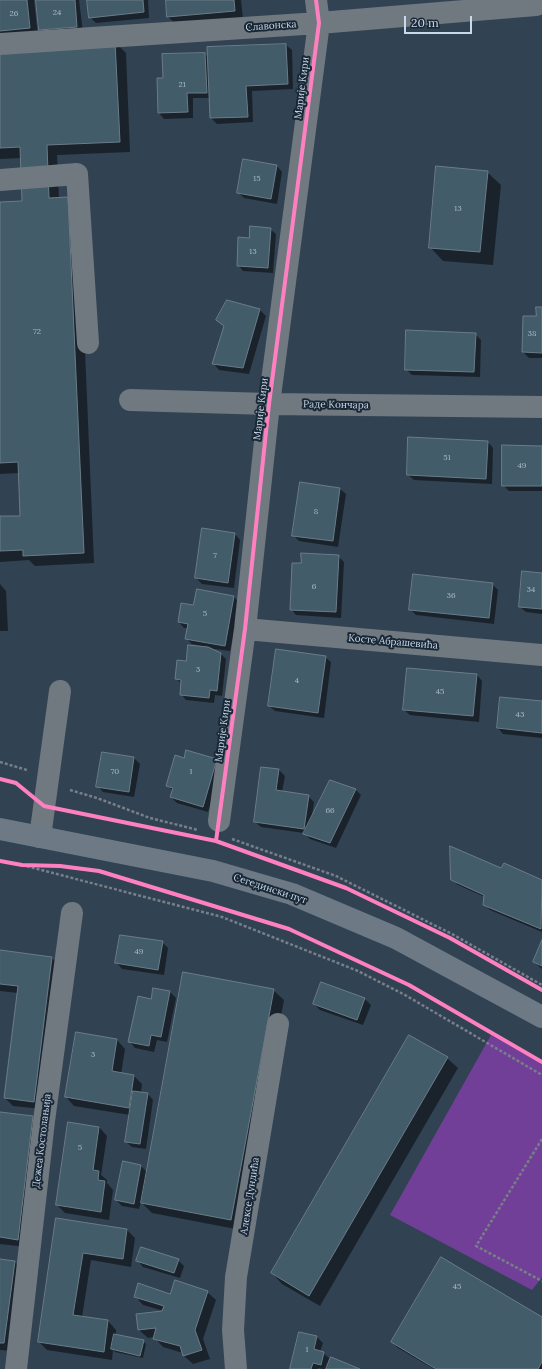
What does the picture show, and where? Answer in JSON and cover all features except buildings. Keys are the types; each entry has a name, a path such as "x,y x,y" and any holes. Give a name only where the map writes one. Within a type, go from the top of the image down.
{"main road":[{"name":"Сегедински пут","path":"0,829 213,872 292,894 396,938 542,1016"}],"street":[{"name":"Марије Кири","path":"218,828 245,629 269,404 319,23 316,0"},
{"name":"Славонска","path":"0,44 319,23 542,3"},
{"path":"0,180 77,174 88,343"},
{"name":"Раде Кончара","path":"130,400 269,404 542,407"},
{"name":"Косте Абрашевића","path":"245,629 542,655"},
{"path":"40,837 60,691"},
{"name":"Дежеа Костолањија","path":"16,1369 44,1121 72,913"},
{"name":"Алексе Дундића","path":"236,1369 232,1330 236,1277 278,1024"},
{"path":"0,1368 6,1369"}],"path":[{"path":"0,762 22,768 59,787 97,798 150,818 218,828 336,876 452,934 542,985"},
{"path":"15,864 44,866"},
{"path":"22,865 222,917 358,971 405,995 542,1075"},
{"path":"381,904 450,938 542,990"},
{"path":"542,1139 476,1246 542,1281"}],"shaded area":[{"path":"491,1035 542,1064 542,1277 532,1290 390,1215"}],"cycle path":[{"path":"216,841 245,629 269,404 319,23 316,0"},
{"path":"0,779 16,783 44,806 216,841 346,888 450,938 542,990"},
{"path":"0,861 22,865 60,866 99,871 289,929 409,985 542,1062"}]}
